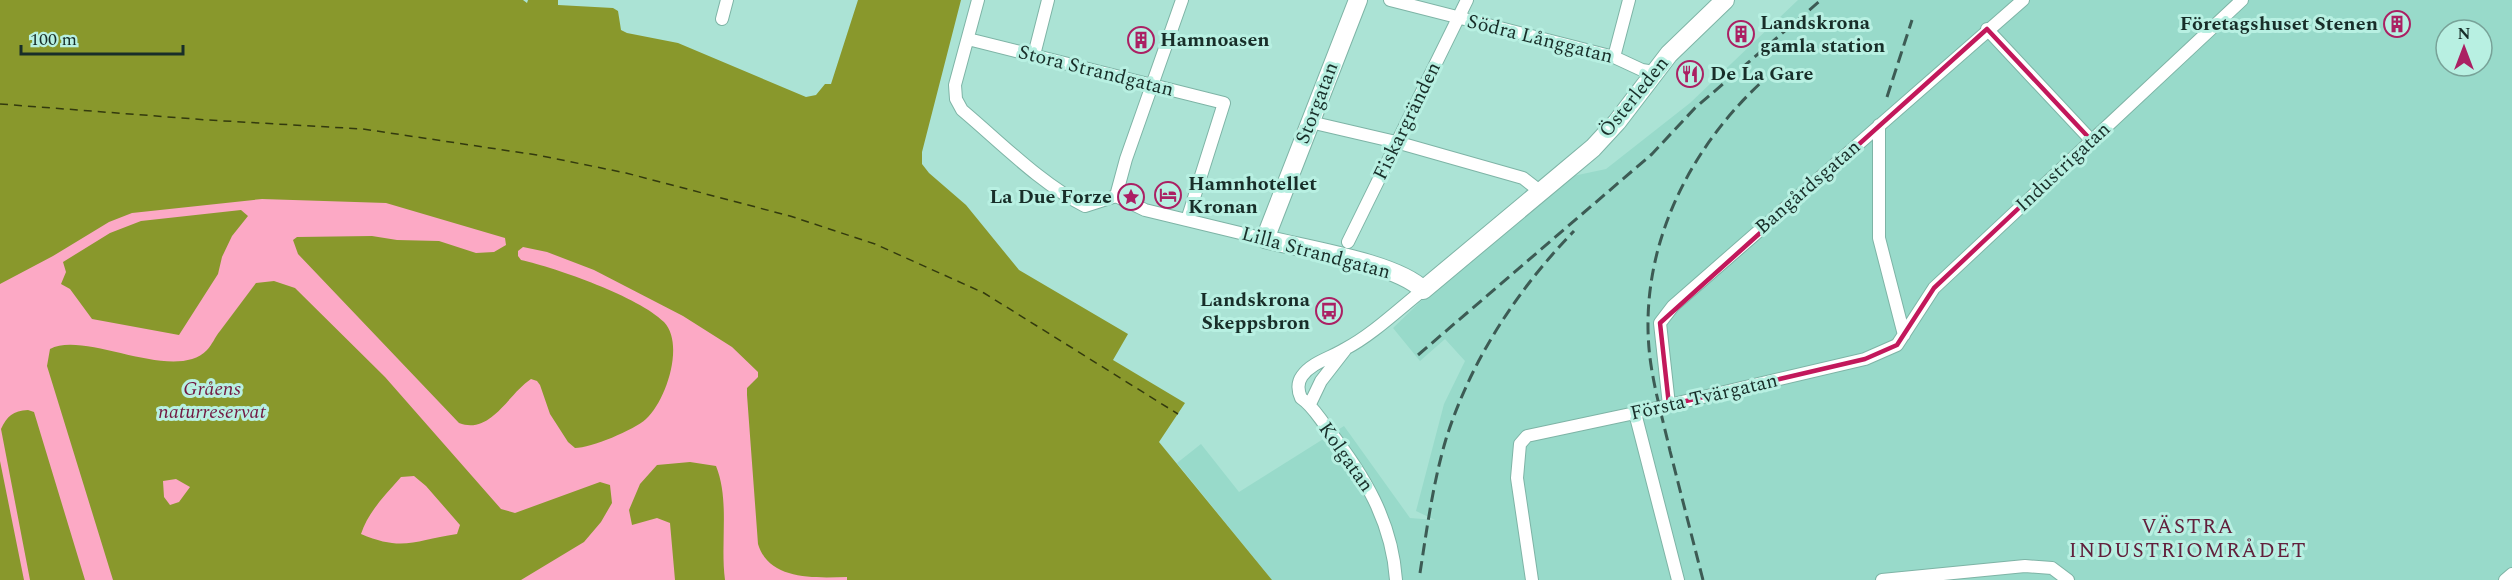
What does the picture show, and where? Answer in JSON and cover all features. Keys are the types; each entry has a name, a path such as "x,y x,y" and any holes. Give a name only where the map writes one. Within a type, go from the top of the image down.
{"street":[{"path":"722,19 727,0"},
{"path":"978,0 955,85 956,99 962,110 1070,199 1085,206 1116,196 1126,159 1182,0"},
{"path":"1034,55 1048,0"},
{"name":"Storgatan","path":"1265,239 1358,0"},
{"name":"Södra Långgatan","path":"1390,0 1614,57 1642,70 1654,72"},
{"name":"Fiskargränden","path":"1348,242 1467,0"},
{"path":"1614,57 1629,0"},
{"name":"Österleden","path":"1541,192 1593,148 1617,122 1654,72 1685,36 1725,0"},
{"name":"Bangårdsgatan","path":"1669,405 1660,323 1673,306 2022,0"},
{"name":"Industrigatan","path":"1901,340 1934,288 2241,0"},
{"path":"1987,29 2091,140"},
{"name":"Stora Strandgatan","path":"968,39 1224,103 1187,220"},
{"path":"1310,122 1396,142 1523,178 1541,192 1423,290"},
{"path":"1879,124 1879,238 1901,340"},
{"name":"Lilla Strandgatan","path":"1116,196 1145,210 1360,261 1418,284 1423,290"},
{"name":"Kolgatan","path":"1310,404 1321,381 1346,349 1423,290"},
{"name":"Första Tvärgatan","path":"1532,580 1517,478 1518,452 1520,444 1527,436 1865,359 1901,340"},
{"name":"Kolgatan","path":"1346,349 1324,358 1302,376 1299,381 1300,398 1310,404 1373,494 1393,551 1396,580"},
{"path":"1635,413 1678,580"},
{"path":"1882,580 2039,566 2052,568 2068,580"},
{"path":"2505,580 2512,574"}],"highlighted area":[{"path":"1987,29 2091,140 1934,288 1897,345 1865,359 1669,405 1660,323"}],"shaded area":[{"path":"0,0 523,0 527,3 528,0 558,0 558,5 613,8 618,11 621,30 627,33 678,43 806,97 816,95 825,84 831,84 858,0 961,0 922,152 922,164 929,173 966,205 1019,270 1128,334 1113,360 1185,403 1159,442 1272,580 847,580 847,577 806,576 782,571 764,556 758,544 747,388 758,377 758,372 732,347 683,316 594,270 547,252 523,247 518,251 521,260 597,285 636,303 664,322 673,344 673,358 666,386 653,411 646,419 612,438 582,447 575,448 568,442 550,414 540,385 531,379 490,418 470,425 459,423 298,254 293,240 297,237 372,236 397,240 439,241 476,253 494,252 506,245 505,238 386,203 262,199 132,213 109,222 53,256 0,284"},
{"path":"1798,0 2512,0 2512,580 1272,580 1177,463 1201,444 1239,492 1344,426 1410,518 1435,520 1416,511 1444,404 1465,361 1445,339 1420,361 1393,328 1420,302 1573,176 1606,169 1690,103"},
{"path":"241,210 248,216 232,236 222,257 218,274 179,335 92,319 70,289 61,284 66,272 63,262 110,233 141,221"},
{"path":"274,281 295,288 385,377 501,509 515,513 600,482 610,485 612,503 601,522 584,542 521,580 113,580 47,366 50,349 65,345 85,346 152,360 173,362 192,359 209,348 256,283","holes":["414,476 426,486 460,525 457,534 409,543 388,542 361,534 373,511 401,477","176,479 190,487 179,502 170,505 164,497 163,481"]},
{"path":"28,410 34,412 85,580 30,580 1,429 11,415"},
{"path":"0,461 24,580 0,580"},
{"path":"690,462 716,466 720,479 724,507 725,580 675,580 670,523 657,518 632,525 629,510 640,484 657,465"}],"green space":[{"name":"Gråens naturreservat","path":"235,186 392,202 505,237 518,265 516,248 530,244 579,262 713,328 765,376 851,572 849,580 14,580 0,509 0,262 64,205"}],"ferry route":[{"path":"0,104 363,129 537,155 626,173 790,216 875,244 984,293 1178,414"}],"railway":[{"path":"1418,355 1652,154 1695,108 1821,0"},
{"path":"1887,97 1912,20"},
{"path":"1703,580 1652,370 1648,318 1652,279 1660,241 1674,204 1692,169 1713,136 1766,78"},
{"path":"1420,573 1441,456 1456,410 1469,381 1482,354 1515,302 1533,277 1574,231"}],"place":[{"name":"Företagshuset Stenen","path":"2397,24"},
{"name":"Landskrona gamla station","path":"1741,34"},
{"name":"Hamnoasen","path":"1141,40"},
{"name":"De La Gare","path":"1690,74"},
{"name":"Hamnhotellet Kronan","path":"1168,195"},
{"name":"La Due Forze","path":"1131,197"},
{"name":"Landskrona Skeppsbron","path":"1329,311"}],"district":[{"name":"VÄSTRA INDUSTRIOMRÅDET","path":"2188,539"}]}
